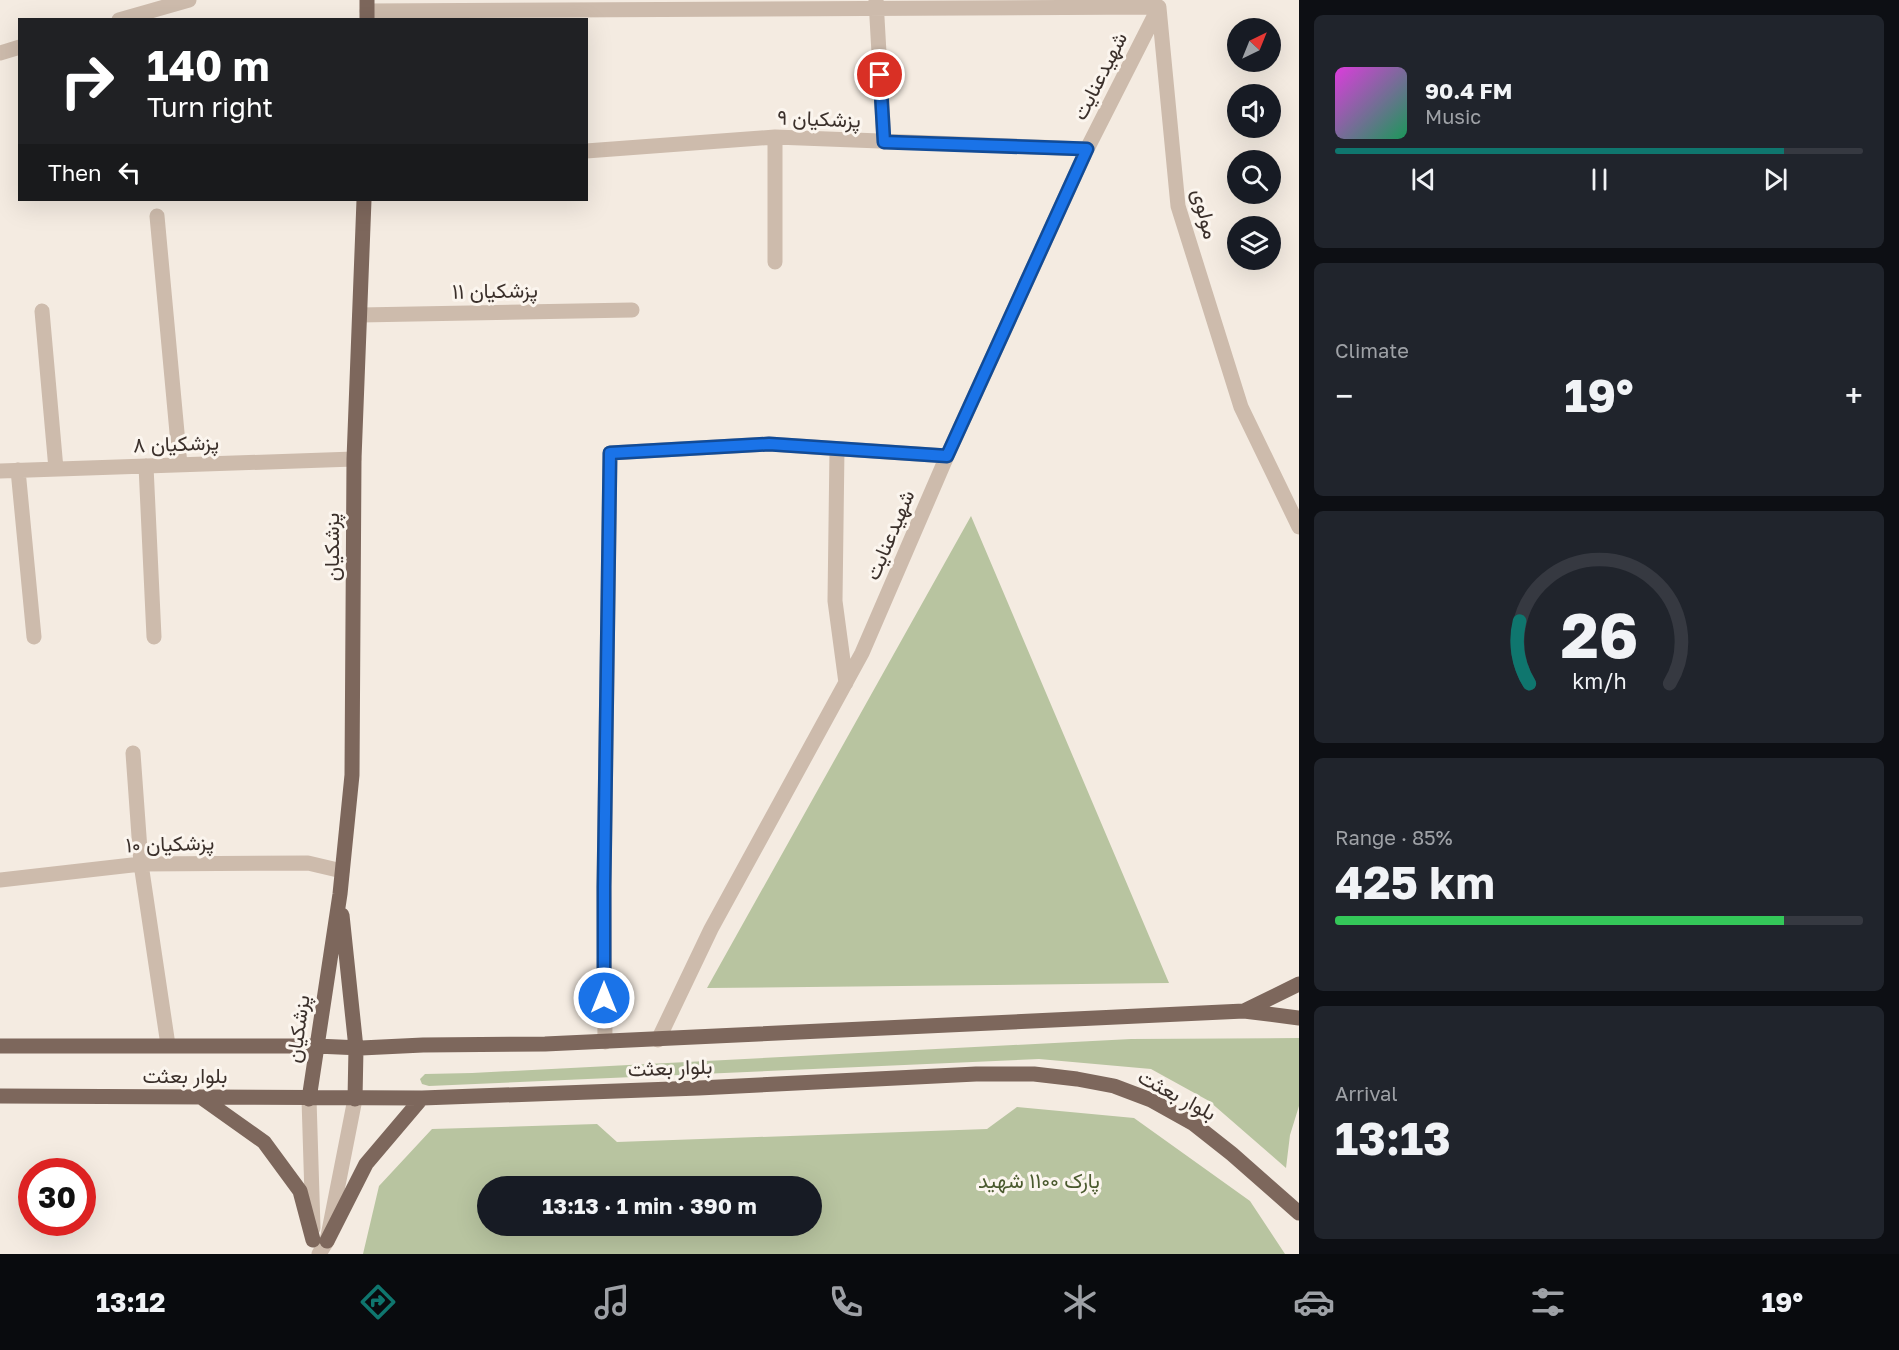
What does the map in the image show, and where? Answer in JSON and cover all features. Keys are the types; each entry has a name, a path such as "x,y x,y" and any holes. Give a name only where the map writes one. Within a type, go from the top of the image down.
{"main road":[{"name":"پزشکیان","path":"309,1099 340,894 351,775 354,459 364,201"},
{"name":"پزشکیان","path":"340,894 356,1048 355,1099"},
{"path":"1244,1011 1299,984"},
{"name":"بلوار بعثت","path":"0,1046 168,1045 356,1048 658,1040 1244,1011 1299,1018"},
{"name":"بلوار بعثت","path":"0,1096 422,1098 699,1088 976,1074 1034,1074 1077,1079 1136,1093 1194,1124 1299,1213"},
{"path":"201,1098 264,1142 300,1191 319,1247"},
{"path":"319,1247 366,1164 422,1098"}],"street":[{"path":"126,18 189,0"},
{"path":"367,10 1158,3"},
{"name":"شهیدعنایت","path":"658,1040 711,929 862,653 947,456 1087,149 1158,3"},
{"name":"مولوی","path":"1158,3 1178,206 1242,407 1299,527"},
{"path":"876,4 884,142"},
{"path":"0,53 18,48"},
{"path":"775,262 776,137"},
{"name":"پزشکیان ۹","path":"588,151 776,137 1087,149"},
{"path":"157,216 180,465"},
{"name":"پزشکیان ۱۱","path":"360,315 632,310"},
{"path":"42,311 56,469"},
{"path":"605,1042 604,887 610,453 769,444 947,456"},
{"path":"837,449 836,601 846,683"},
{"name":"پزشکیان ۸","path":"0,471 354,459"},
{"path":"146,466 154,637"},
{"path":"18,470 34,637"},
{"path":"133,753 141,864 168,1045"},
{"name":"پزشکیان ۱۰","path":"0,880 141,864 308,863 342,871"},
{"path":"309,1099 319,1247"},
{"path":"319,1247 355,1099"}],"green space":[{"path":"971,516 1169,983 707,988"},
{"path":"1299,1038 1299,1106 1290,1135 1286,1168 1209,1101 1151,1069 1039,1059 429,1086 422,1084 420,1079 425,1074 1131,1039"},
{"name":"پارک ۱۱۰۰ شهید","path":"1017,1107 1134,1118 1250,1201 1285,1254 363,1254 379,1186 432,1129 597,1124 617,1142 987,1129"}],"route":[{"path":"604,998 610,453 769,444 947,456 1087,149 884,142 880,75"}]}
